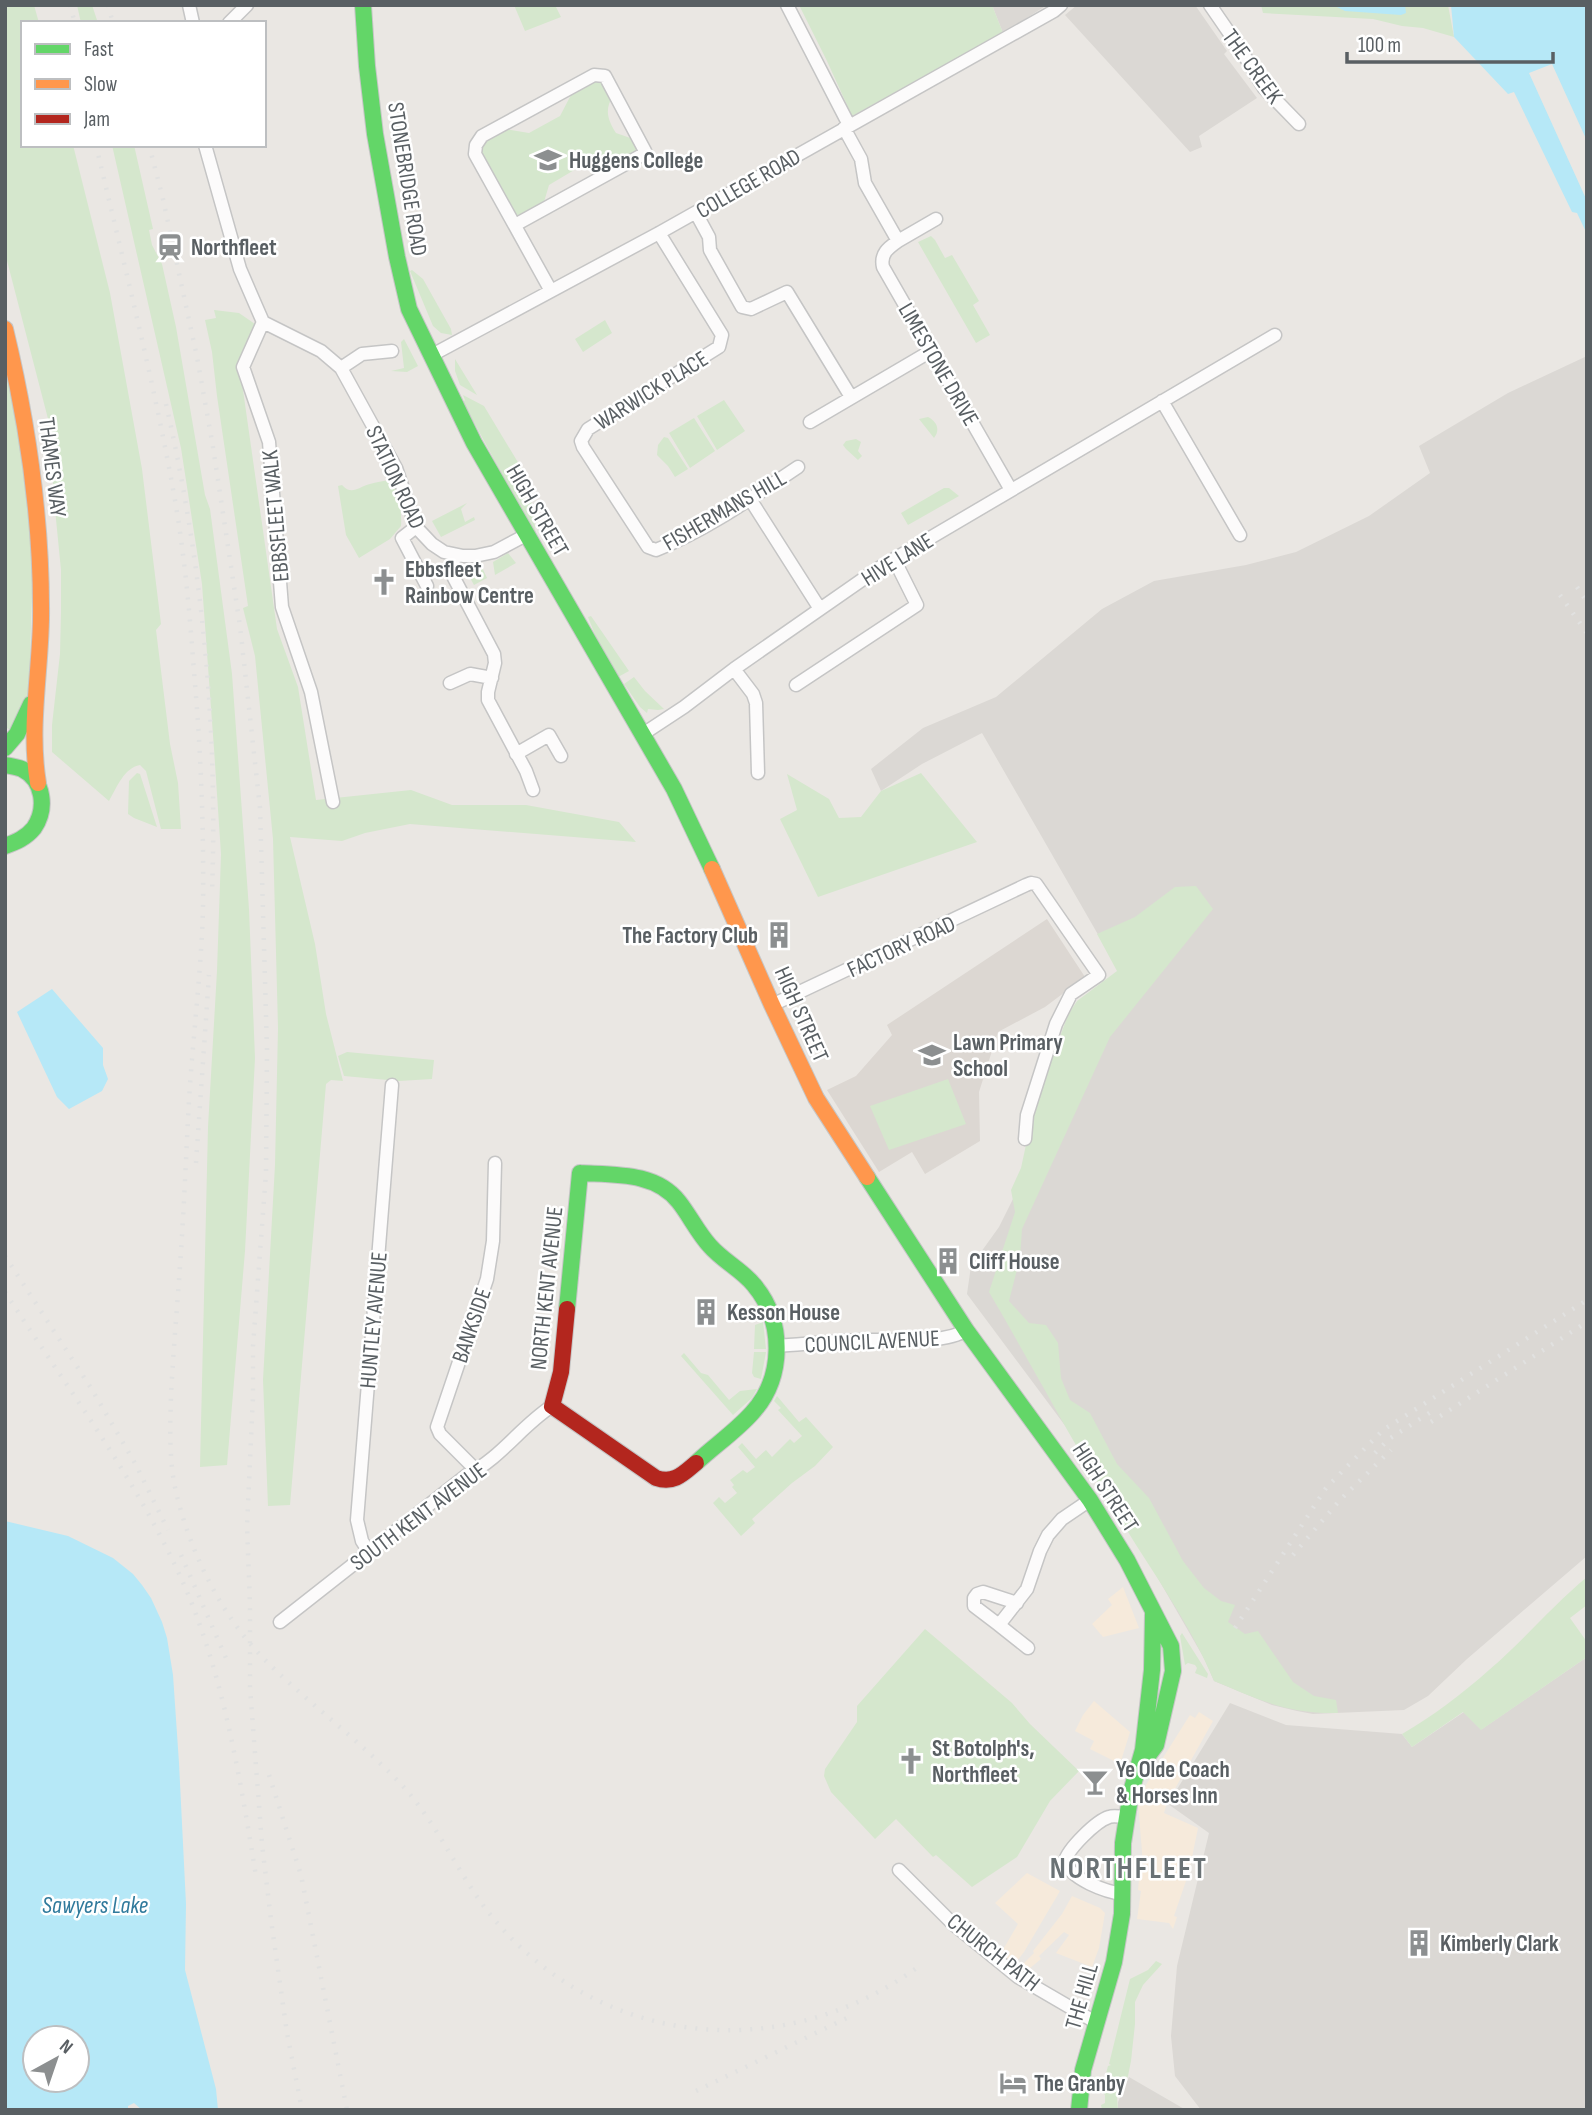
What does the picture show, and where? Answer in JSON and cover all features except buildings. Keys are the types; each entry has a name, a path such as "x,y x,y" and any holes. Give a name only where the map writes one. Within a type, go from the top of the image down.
{"main road":[{"name":"STONEBRIDGE ROAD","path":"363,5 375,134 397,257 409,309 432,355"},
{"name":"THAMES WAY","path":"5,329 26,428 39,528 41,621 33,746 43,802 38,824 28,836 5,846"},
{"name":"HIGH STREET","path":"432,355 474,443 643,734 696,833 816,1098 966,1331 1090,1500 1127,1560 1153,1610 1152,1670"},
{"name":"THAMES WAY","path":"5,748 17,734 37,697"},
{"path":"5,765 24,771 38,783"},
{"name":"NORTH KENT AVENUE","path":"552,1406 561,1372 580,1173 641,1177 657,1183 671,1193 710,1247 743,1273 758,1289 770,1312 777,1346"},
{"path":"552,1406 653,1476 662,1480 673,1480 758,1406 766,1395 775,1368 777,1346"},
{"path":"1138,1769 1156,1745 1173,1671 1171,1646 1153,1610"},
{"name":"THE HILL","path":"1079,2110 1083,2070 1116,1952 1122,1914 1122,1852 1126,1817 1143,1750 1152,1670"}],"street":[{"path":"231,21 247,5"},
{"path":"787,5 861,159 866,183 898,241 936,219"},
{"name":"COLLEGE ROAD","path":"432,355 696,213 1061,5"},
{"name":"THE CREEK","path":"1210,5 1264,88 1299,124"},
{"path":"515,225 645,151 605,76 594,75 482,136 475,145 475,154 551,291"},
{"path":"206,147 240,269 263,322 324,353 341,368 361,354 392,351"},
{"path":"696,213 709,237 710,250 742,307 750,310 788,292 851,397"},
{"name":"WARWICK PLACE","path":"648,547 581,441 588,429 719,347 722,335 659,233"},
{"name":"LIMESTONE DRIVE","path":"898,241 883,255 883,267 1011,490"},
{"name":"EBBSFLEET WALK","path":"263,322 243,367 269,442 282,607 311,692 333,802"},
{"name":"HIVE LANE","path":"643,734 820,608 894,559 1275,335"},
{"path":"810,422 931,351"},
{"name":"STATION ROAD","path":"341,368 398,472 416,527 437,548 455,555"},
{"path":"1162,401 1240,535"},
{"name":"FISHERMANS HILL","path":"648,547 656,550 678,541 798,467"},
{"path":"750,499 820,608"},
{"path":"416,527 402,538 427,586"},
{"path":"526,534 485,555 455,555 452,572 494,654 495,663 488,700 526,771 533,790"},
{"path":"796,685 917,605 894,559"},
{"path":"734,669 753,694 756,703 758,773"},
{"path":"450,683 470,674 492,678"},
{"path":"516,754 549,735 561,756"},
{"name":"FACTORY ROAD","path":"772,1005 1028,884 1034,884 1041,888 1099,975 1071,995 1056,1024 1027,1115 1025,1139"},
{"name":"HUNTLEY AVENUE","path":"369,1552 359,1531 358,1507 393,1085"},
{"name":"BANKSIDE","path":"476,1470 440,1434 437,1427 487,1279 493,1241 495,1163"},
{"name":"COUNCIL AVENUE","path":"777,1346 946,1338 966,1331"},
{"name":"SOUTH KENT AVENUE","path":"280,1622 467,1475 489,1463 529,1423 552,1406"},
{"path":"999,1625 1027,1589 1048,1535 1062,1519 1090,1500"},
{"path":"1017,1603 983,1592 976,1594 974,1598 974,1606 1028,1648"},
{"path":"1123,1894 1105,1890 1078,1876 1067,1867 1065,1861 1070,1849 1103,1820 1112,1816 1126,1817"},
{"name":"CHURCH PATH","path":"899,1870 953,1924 1018,1977 1097,2023"}],"shaded area":[{"path":"992,5 1047,5 1003,33"},
{"path":"1077,5 1195,5 1227,51 1224,54 1257,98 1199,136 1202,147 1190,152 1065,15"},
{"path":"1587,356 1587,1556 1428,1696 1404,1710 1313,1714 1297,1711 1272,1705 1214,1681 1205,1660 1087,1455 967,1294 971,1266 999,1227 1119,971 982,733 922,764 881,791 871,769 923,728 996,697 1102,609 1154,581 1246,565 1296,552 1369,516 1430,473 1419,446 1508,393"},
{"name":"Lawn Primary School","path":"1047,919 1085,977 1045,1007 998,1032 979,1092 980,1141 925,1174 912,1152 879,1172 827,1090 856,1076 892,1035 887,1025"},
{"path":"1123,1587 1139,1628 1103,1637 1092,1624 1112,1605 1108,1599"},
{"path":"1587,1657 1587,2110 1201,2110 1175,2076 1171,2036 1177,1966 1209,1833 1168,1804 1230,1703 1286,1725 1402,1734 1412,1747 1464,1712 1482,1729"},
{"path":"1094,1701 1130,1732 1120,1764 1090,1749 1094,1741 1075,1731"},
{"path":"1199,1712 1213,1721 1164,1813 1198,1828 1189,1872 1174,1916 1177,1917 1173,1929 1169,1923 1137,1919 1141,1891 1138,1890 1139,1880 1143,1864 1138,1803 1144,1788 1190,1715 1195,1718"},
{"path":"1027,1873 1060,1891 1013,1966 1004,1961 1001,1953 1018,1924 995,1903"},
{"path":"1072,1896 1100,1908 1105,1913 1099,1948 1092,1967 1056,1953 1069,1935 1064,1932 1039,1956 1041,1959 1024,1973 1018,1969 1034,1953"},
{"path":"1129,2077 1186,2110 1118,2110 1118,2102"}],"green space":[{"path":"5,5 34,5 38,21 21,21 21,147 74,147 110,293 142,469 161,624 156,630 170,744 178,783 181,829 161,829 146,771 140,765 125,774 109,801 52,752 61,612 61,570 53,489 53,438 5,253"},
{"path":"77,5 92,5 97,21 81,21"},
{"path":"514,5 555,5 561,17 525,31"},
{"path":"799,5 992,5 1003,33 852,116"},
{"path":"1261,5 1448,5 1454,37 1373,19 1263,13"},
{"path":"593,81 605,83 613,96 608,110 609,119 616,133 636,140 638,146 634,155 609,167 591,160 549,185 544,202 517,216 512,213 479,155 480,145 505,129 529,133 560,116 571,95"},
{"path":"112,147 134,147 153,229 149,230 152,245 162,264 176,327 205,495 210,509 232,674 249,909 255,1058 245,1251 227,1465 200,1467 208,1127 221,854 202,584 181,448"},
{"path":"931,236 945,258 952,255 979,301 973,305 990,335 976,343 918,242"},
{"path":"410,271 423,279 452,335 441,333 433,326"},
{"path":"214,310 239,313 255,324 239,362 277,629 298,687 316,800 411,790 452,805 526,805 619,822 636,842 410,824 365,833 342,841 290,837 315,944 326,1014 343,1081 331,1080 326,1084 290,1505 268,1506 263,1380 275,1165 278,1028 273,839 255,656 243,608 248,606 212,352 205,320 216,318"},
{"path":"605,320 612,333 583,352 575,339"},
{"path":"404,339 418,366 407,372 391,371 404,368 401,342"},
{"path":"455,359 477,395 460,385 455,371"},
{"path":"5,361 20,431 33,562 29,692 11,731 5,729"},
{"path":"463,395 484,406 528,479 536,534 463,402"},
{"path":"724,400 745,431 717,450 697,416"},
{"path":"928,417 937,426 934,438 919,419"},
{"path":"694,418 715,451 690,468 669,433"},
{"path":"664,437 668,438 688,469 675,477 657,455 658,445"},
{"path":"856,439 861,442 858,451 862,456 858,460 843,445 846,441"},
{"path":"390,480 396,489 401,526 390,539 359,558 346,535 338,486 352,490"},
{"path":"944,488 949,488 959,496 908,525 901,513"},
{"path":"467,503 461,509 465,522 474,517 475,520 441,537 432,521"},
{"path":"508,553 516,563 495,575 493,562"},
{"path":"480,563 487,578 474,585 469,576 465,575 471,566"},
{"path":"591,616 629,671 618,677 598,642 588,617"},
{"path":"634,677 664,709 648,709 647,713 640,707 624,684"},
{"path":"137,773 140,774 157,827 128,814 129,781"},
{"path":"921,773 977,842 818,897 780,819 797,810 787,774 829,799 839,818 861,817 881,791"},
{"path":"1196,886 1213,909 1110,1037 1022,1229 1020,1258 1009,1301 1029,1323 1046,1325 1058,1343 1061,1378 1070,1400 1090,1413 1117,1464 1149,1498 1183,1561 1204,1588 1221,1601 1235,1605 1228,1622 1245,1634 1258,1631 1293,1682 1314,1696 1336,1700 1338,1713 1288,1708 1214,1681 1182,1618 1103,1491 989,1292 1015,1212 1011,1190 1021,1168 1035,1103 1068,1015 1077,1001 1117,971 1097,934 1135,917 1175,887"},
{"path":"347,1052 434,1060 432,1079 399,1081 344,1076 338,1056"},
{"path":"948,1079 966,1124 889,1150 870,1106"},
{"path":"763,1322 766,1349 754,1349 755,1325"},
{"path":"754,1352 766,1352 761,1379 754,1377 752,1373"},
{"path":"684,1353 701,1373 708,1375 729,1400 740,1391 757,1389 752,1398 733,1415 681,1356"},
{"path":"777,1396 799,1422 806,1417 833,1447 815,1466 752,1519 755,1523 741,1536 713,1503 719,1497 725,1503 737,1493 730,1480 743,1470 747,1473 755,1467 738,1447 742,1443 756,1459 766,1450 772,1457 790,1439 794,1443 802,1436 778,1410 781,1408 774,1401"},
{"path":"1587,1577 1587,1605 1570,1618 1587,1642 1587,1657 1481,1730 1463,1712 1412,1747 1402,1734 1479,1679"},
{"path":"925,1629 1012,1703 1079,1771 1050,1801 1017,1857 972,1887 936,1855 933,1857 896,1819 875,1839 831,1792 824,1776 825,1769 857,1722 857,1706"},
{"path":"1182,1633 1208,1674 1207,1678 1195,1673 1195,1665 1185,1665 1180,1636"},
{"path":"1156,1961 1162,1964 1143,1985 1135,2002 1131,2061 1128,2076 1117,2097 1118,2110 1102,2110 1101,2105 1105,2103 1103,2085 1108,2066 1111,2065 1109,2064 1130,1979 1148,1970"}],"water":[{"path":"1333,5 1405,5 1406,13 1401,15 1345,11"},
{"path":"1451,5 1587,5 1587,234 1577,213 1572,212 1514,92 1508,94 1454,37"},
{"path":"52,989 103,1048 103,1065 108,1079 102,1091 69,1109 57,1097 17,1012"},
{"name":"Sawyers Lake","path":"5,1521 68,1536 113,1558 133,1574 151,1598 167,1638 173,1675 179,1763 186,1904 185,1970 216,2089 218,2110 142,2110 134,2103 128,2106 128,2110 5,2110"}],"pier":[{"path":"1552,64 1587,141 1587,201 1529,73"}],"railway":[{"path":"70,5 74,21"},
{"path":"108,5 112,21"},
{"path":"96,147 168,461 187,589 196,702 203,910 170,1433 176,1492 199,1560 221,1603 248,1642 396,1779 425,1814 472,1889 499,1925 543,1967 592,1998 645,2019 700,2029 756,2029 812,2019 867,1998 918,1967"},
{"path":"150,147 197,357 213,447 240,626 260,808 267,1050 266,1173 253,1346 247,1526 250,1688 262,1844 271,1920 287,2033 302,2110"},
{"path":"166,404 189,524 205,646 212,768 212,891"},
{"path":"1577,587 1587,602"},
{"path":"1560,595 1587,633"},
{"path":"196,1163 209,975"},
{"path":"5,1256 91,1388 136,1465 168,1530"},
{"path":"5,1292 124,1473 167,1548 185,1587 210,1657 229,1729 256,1876"},
{"path":"1235,1628 1326,1488 1383,1430 1587,1300"},
{"path":"1431,1422 1587,1322"},
{"path":"1375,1453 1389,1439 1437,1408"},
{"path":"1293,1555 1340,1500 1391,1450"},
{"path":"181,1555 229,1665"},
{"path":"269,1775 301,1875 347,2110"},
{"path":"696,2091 853,2015"}],"traffic: fast":[{"path":"363,5 375,134 409,309 474,443 674,789 712,869"},
{"path":"5,748 17,734 31,704"},
{"path":"5,765 22,769 35,780 42,804 34,828 24,837 5,846"},
{"path":"580,1173 634,1177 647,1180 670,1192 710,1246 754,1285 771,1316 777,1350 775,1367 763,1399 745,1420 696,1463"},
{"path":"567,1309 580,1173"},
{"path":"867,1177 966,1330 1090,1500 1127,1560 1171,1646 1173,1671 1156,1745 1138,1769"},
{"path":"1079,2110 1083,2070 1114,1962 1122,1914 1123,1843 1131,1792 1143,1750 1152,1670 1153,1614"}],"traffic: slow":[{"path":"5,329 27,437 39,546 41,619 35,742 38,783"},
{"path":"712,869 816,1098 867,1177"}],"traffic: jam":[{"path":"567,1309 561,1372 552,1406 656,1478 673,1479 696,1463"}],"place":[{"name":"Huggens College","path":"548,160"},
{"name":"Northfleet","path":"170,247"},
{"name":"Ebbsfleet Rainbow Centre","path":"384,582"},
{"name":"The Factory Club","path":"779,935"},
{"name":"Lawn Primary School","path":"932,1055"},
{"name":"Cliff House","path":"948,1261"},
{"name":"Kesson House","path":"706,1312"},
{"name":"St Botolph's, Northfleet","path":"911,1761"},
{"name":"Ye Olde Coach & Horses Inn","path":"1095,1782"},
{"name":"Kimberly Clark","path":"1419,1943"},
{"name":"The Granby","path":"1013,2083"}],"district":[{"name":"NORTHFLEET","path":"1129,1868"}]}
